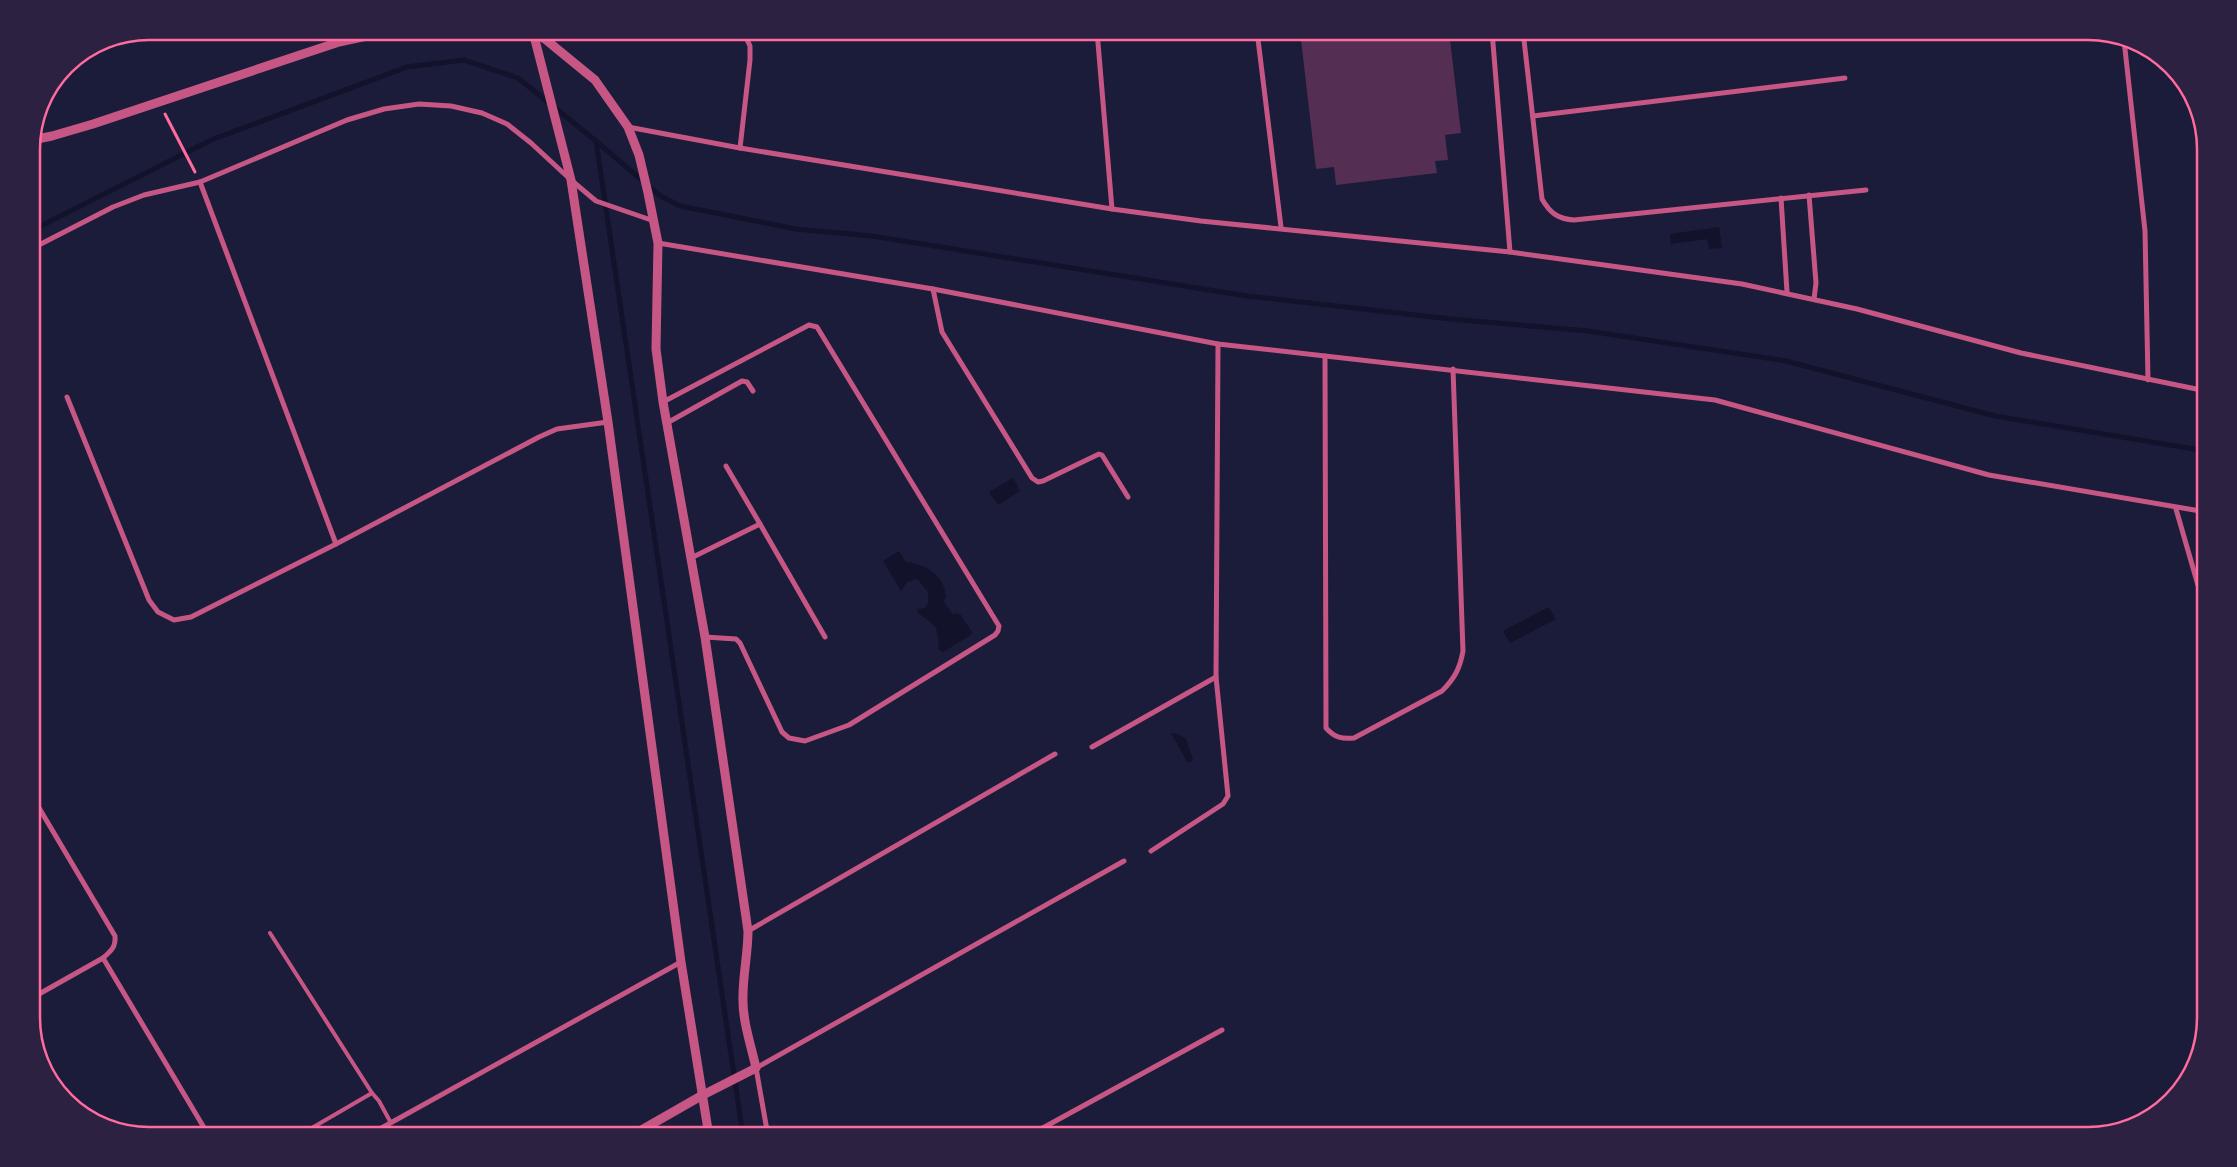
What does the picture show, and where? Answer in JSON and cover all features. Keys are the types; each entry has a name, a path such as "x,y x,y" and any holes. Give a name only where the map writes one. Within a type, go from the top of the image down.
{"street":[{"path":"41,138 93,124 348,40"},
{"path":"533,40 570,180 608,422 681,962 706,1127"},
{"path":"551,40 595,80 628,127 648,193 658,243 656,350 705,637 748,931 748,958 743,997 744,1015 766,1127"},
{"path":"740,148 750,60 750,46 747,40"},
{"path":"1098,40 1112,209"},
{"path":"1258,40 1281,228"},
{"path":"1493,40 1510,252"},
{"path":"1524,40 1542,200 1548,210 1564,219 1574,220 1866,190"},
{"path":"2125,47 2145,231 2148,380"},
{"path":"1533,116 1845,78"},
{"path":"40,245 120,204 144,195 200,182 347,120 384,109 418,104 459,108 482,113 507,124 531,142 570,180 596,201 624,211 652,217"},
{"path":"628,127 740,148 1112,209 1201,221 1510,252 1742,284 1787,292 2021,353 2197,389"},
{"path":"200,182 336,544"},
{"path":"1809,195 1816,283 1814,299"},
{"path":"1781,198 1787,292"},
{"path":"658,243 933,289 1218,344 1715,400 1989,474 2197,511"},
{"path":"933,289 942,332 1032,478 1038,482 1043,481 1099,454 1102,455 1128,497"},
{"path":"664,402 809,325 817,327 999,626 995,635 849,725 805,741 789,738 782,732 740,643 736,639 705,637"},
{"path":"1151,851 1227,800 1216,677 1218,344"},
{"path":"1325,356 1326,728 1333,735 1342,739 1354,738 1442,691 1453,680 1460,667 1463,651 1453,369"},
{"path":"667,423 742,381 747,382 752,390"},
{"path":"67,397 149,600 158,612 174,620 191,617 557,429 608,422"},
{"path":"726,466 825,637"},
{"path":"2176,508 2197,582"},
{"path":"691,558 760,524"},
{"path":"1092,747 1216,677"},
{"path":"748,931 1056,754"},
{"path":"40,809 116,936 116,944 113,950 103,958 40,993"},
{"path":"647,1127 756,1068 1124,861"},
{"path":"103,958 204,1127"},
{"path":"384,1127 681,962"},
{"path":"1044,1127 1222,1030"}],"lane":[{"path":"270,933 372,1093 379,1101 391,1123"},
{"path":"313,1127 372,1093"}],"path":[{"path":"166,118 192,165"}],"shaded area":[{"path":"1719,227 1722,248 1709,249 1707,239 1671,244 1670,234"},
{"path":"1013,478 1020,491 998,505 989,492"},
{"path":"899,551 906,562 914,563 934,572 945,590 946,598 943,600 953,615 954,613 961,615 972,632 971,635 943,652 939,650 938,634 935,626 917,612 918,609 925,608 928,603 928,592 917,579 907,582 901,591 883,561"},
{"path":"1549,607 1556,619 1510,643 1503,631"},
{"path":"1171,733 1186,739 1193,760 1188,763"}],"building":[{"path":"1301,40 1450,40 1461,133 1445,135 1448,160 1435,161 1437,173 1336,185 1334,167 1316,169"}],"waterway":[{"path":"40,226 211,140 407,67 464,60 518,78 659,195 680,206 796,229 872,236 1247,296 1451,319 1588,331 1786,361 1995,416 2197,450"},
{"path":"596,141 742,1127"}]}
